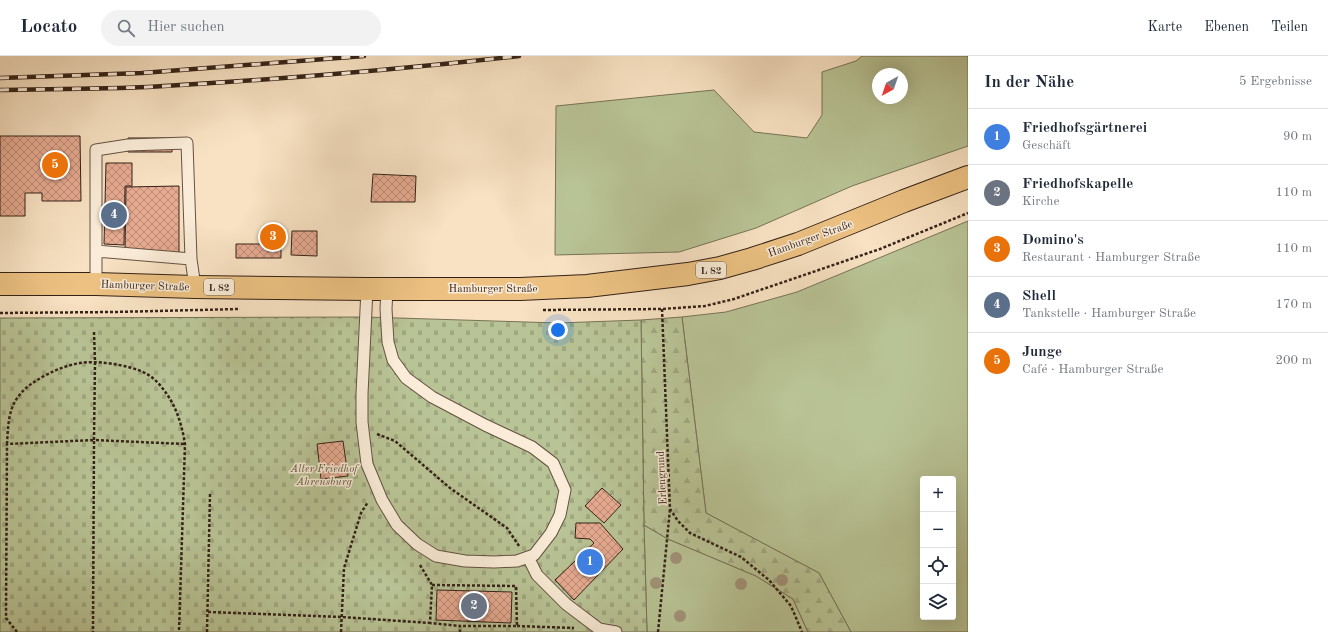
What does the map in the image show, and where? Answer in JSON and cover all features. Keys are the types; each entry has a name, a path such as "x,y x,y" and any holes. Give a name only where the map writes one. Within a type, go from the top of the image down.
{"main road":[{"name":"Hamburger Straße","path":"0,284 96,284 195,287 377,289 520,289 587,286 657,278 720,268 798,244 968,177"}],"lane":[{"path":"96,284 96,150 128,145 187,143 191,259 195,287"},
{"path":"96,251 191,259"},
{"path":"377,289 386,308 388,342 393,360 406,378 432,397 485,425 532,447 553,463 565,490 560,515 551,533 534,555 518,560 494,562 465,561 436,556 417,544 397,525 382,500 367,464 363,428 362,394 377,289"},
{"path":"526,558 537,575 566,604 599,629 616,632"}],"path":[{"name":"Erlengrund","path":"802,632 791,606 769,580 741,557 690,533 670,509 662,309 705,306 734,299 880,249 968,213"},
{"path":"93,632 94,332"},
{"path":"17,632 6,618 8,427 12,408 17,398 25,388 62,367 78,363 95,362 135,368 153,378 167,393 176,410 181,424 185,444 179,632"},
{"path":"363,428 395,441 450,488 507,528 526,558"},
{"path":"8,444 94,440 185,444"},
{"path":"341,632 344,568 361,513 377,488"},
{"path":"207,632 210,494"},
{"path":"658,632 670,509"},
{"path":"430,623 432,584 516,586 517,626"},
{"path":"208,612 342,617 460,626 517,626 599,629"},
{"path":"460,626 460,632"}],"green space":[{"path":"862,56 968,56 968,146 852,186 756,228 679,252 555,255 556,106 714,90 754,132 807,138 822,115 822,72 856,61"},
{"path":"968,221 968,632 851,632 819,573 706,513 682,317 726,312 797,292"},
{"name":"Alter Friedhof Ahrensburg","path":"366,317 558,323 641,320 647,632 0,632 0,318"},
{"path":"682,317 706,513 819,573 851,632 808,632 793,599 756,576 668,539 644,525 641,320"},
{"path":"644,525 668,539 756,576 793,599 808,632 647,632"}],"building":[{"path":"0,136 80,136 81,201 42,201 42,193 25,193 25,216 0,216"},
{"path":"128,138 172,138 172,152 128,152"},
{"path":"106,163 132,163 132,186 125,186 124,245 104,244"},
{"path":"373,174 416,176 415,202 371,202"},
{"path":"179,186 179,260 125,250 126,187"},
{"path":"265,229 281,229 281,258 236,258 236,244 265,244"},
{"path":"292,231 317,231 317,256 291,255"},
{"path":"343,441 348,476 321,479 317,444"},
{"path":"602,488 621,505 604,523 585,506"},
{"path":"576,523 600,523 623,549 574,600 555,580 594,543 590,539 575,538"},
{"path":"437,590 512,592 511,623 436,620"}],"railway":[{"path":"0,78 142,73 364,56"},
{"path":"0,90 130,88 287,78 519,56"}],"place":[{"name":"Junge","path":"55,165"},
{"name":"Shell","path":"114,215"},
{"name":"Domino's","path":"273,237"},
{"name":"Friedhofsgärtnerei","path":"590,562"},
{"name":"Friedhofskapelle","path":"474,606"}]}
